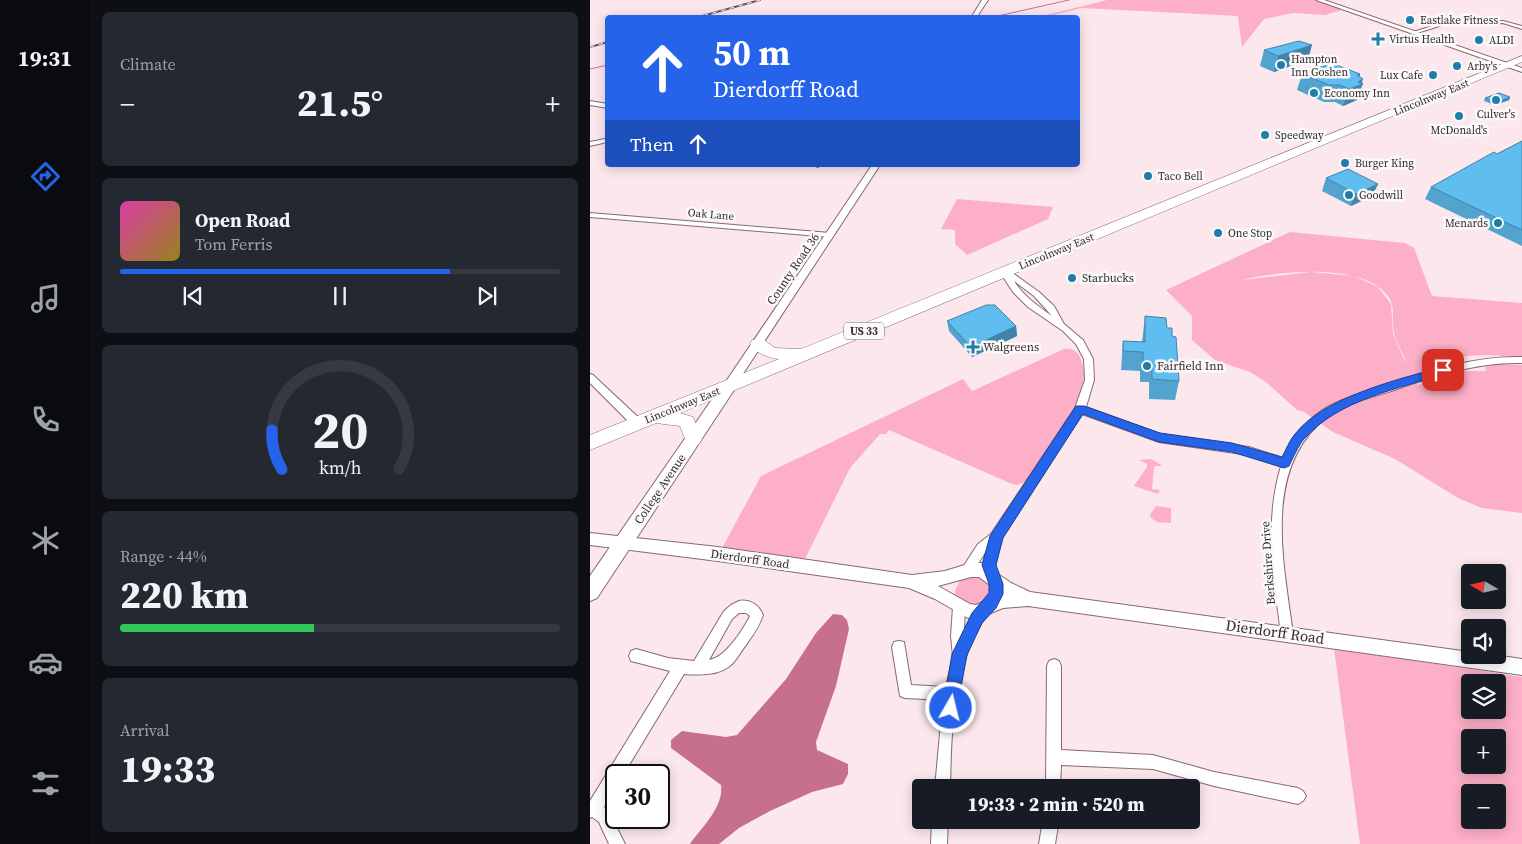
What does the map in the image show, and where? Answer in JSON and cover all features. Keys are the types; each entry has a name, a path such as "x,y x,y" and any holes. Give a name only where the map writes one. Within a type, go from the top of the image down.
{"highway":[{"name":"Lincolnway East","path":"590,443 1522,59"},
{"path":"758,344 772,353 806,354"},
{"path":"644,420 682,419 687,422 694,439"}],"main road":[{"name":"College Avenue","path":"590,592 729,386"}],"street":[{"path":"975,15 985,0"},
{"path":"1319,0 1522,70"},
{"path":"1412,33 1454,20 1480,23 1502,22 1522,28"},
{"path":"590,103 605,106"},
{"path":"590,144 605,143"},
{"name":"County Road 36","path":"729,386 875,167"},
{"name":"Oak Lane","path":"590,215 830,235"},
{"path":"959,654 957,606 951,591 956,578 964,572 982,548 996,536 1080,409 1090,385 1090,365 1087,352 1079,341 1060,323 1047,317 1008,283 1004,272"},
{"name":"Berkshire Drive","path":"1287,634 1276,529 1284,463 1299,436 1324,414 1348,401 1473,361 1498,358 1522,360"},
{"path":"590,377 644,420"},
{"path":"1080,409 1159,438 1232,448 1284,463"},
{"path":"943,779 952,694 959,654 971,628 996,594 994,578 989,565 996,536"},
{"name":"Dierdorff Road","path":"590,539 910,581 940,594 968,612 1003,602 1028,599 1522,667"},
{"name":"Dierdorff Road","path":"910,581 982,570 1028,599"},
{"path":"636,656 680,667 698,667 712,666 729,657 755,623 756,614 752,608 745,606 735,608 728,614 698,667"},
{"path":"900,646 905,691 952,694"},
{"path":"1053,779 1054,666"},
{"path":"617,844 604,816 592,809 680,667"},
{"path":"1054,757 1152,762 1214,779 1298,796"},
{"path":"939,844 940,829"},
{"path":"1046,844 1049,829"}],"shaded area":[{"path":"1107,0 1319,0 1345,9 1325,15 1293,13 1264,19 1242,47 1238,16 1082,8 1046,15"},
{"path":"957,199 1053,207 1048,219 967,255 955,244 955,230 941,229"},
{"path":"1290,232 1405,243 1414,248 1432,296 1522,303 1522,357 1465,356 1458,358 1456,362 1411,377 1418,385 1462,371 1486,371 1485,367 1490,364 1522,365 1522,513 1482,508 1458,498 1395,459 1333,432 1304,412 1297,410 1266,382 1250,372 1215,360 1192,340 1192,316 1166,290","holes":["1311,272 1242,280 1277,274","1311,272 1341,274 1350,276","1356,277 1376,285 1388,296 1393,309 1396,341 1393,334 1391,304 1378,287","1396,341 1404,356 1406,364"]},
{"path":"1064,349 1077,352 1080,357 1084,374 1082,390 1067,423 1026,482 1017,485 1012,484 889,430 886,434 880,434 850,468 804,561 721,550 761,476 963,379 972,391"},
{"path":"1151,459 1163,466 1154,466 1152,489 1160,490 1158,494 1134,486 1147,467 1147,464 1139,460"},
{"path":"1156,506 1171,508 1171,523 1157,522 1151,518 1150,515"},
{"path":"978,573 993,587 992,595 988,600 976,608 955,597 955,591 960,580"},
{"path":"833,614 842,615 847,620 849,629 836,686 816,742 817,750 848,764 848,774 843,784 812,792 770,811 739,828 719,844 690,844 716,809 721,793 721,785 671,748 671,740 682,731 726,737 737,735 786,679 816,633"},
{"path":"1334,648 1503,674 1461,674 1461,719 1506,719 1506,675 1522,677 1522,844 1360,844"}],"building":[{"path":"1299,41 1312,45 1278,56 1264,50"},
{"path":"1331,63 1360,74 1357,75 1363,79 1358,82 1363,84 1349,89 1340,85 1329,85 1302,74"},
{"path":"1499,93 1510,97 1496,103 1485,98"},
{"name":"Menards","path":"1522,141 1522,230 1431,187 1494,152 1497,154"},
{"path":"1348,169 1378,184 1356,194 1326,178"},
{"name":"Walgreens","path":"986,305 995,305 1016,326 971,347 947,321"},
{"path":"1145,316 1166,318 1167,328 1172,328 1172,336 1176,337 1179,381 1152,379 1152,363 1143,362 1143,352 1123,351 1123,341 1145,342"}],"waterway":[{"path":"1002,15 1069,0"},
{"path":"590,69 605,66"}],"railway":[{"path":"706,15 760,0"},
{"path":"590,47 605,43"}],"place":[{"name":"Eastlake Fitness","path":"1410,20"},
{"name":"Virtus Health","path":"1378,39"},
{"name":"ALDI","path":"1479,40"},
{"name":"Hampton Inn Goshen","path":"1281,65"},
{"name":"Arby's","path":"1457,66"},
{"name":"Lux Cafe","path":"1433,75"},
{"name":"Economy Inn","path":"1314,93"},
{"name":"Culver's","path":"1496,100"},
{"name":"McDonald's","path":"1459,116"},
{"name":"Speedway","path":"1265,135"},
{"name":"Burger King","path":"1345,163"},
{"name":"Taco Bell","path":"1148,176"},
{"name":"Goodwill","path":"1349,195"},
{"name":"Menards","path":"1498,223"},
{"name":"One Stop","path":"1218,233"},
{"name":"Starbucks","path":"1072,278"},
{"name":"Walgreens","path":"973,347"},
{"name":"Fairfield Inn","path":"1147,366"}],"route":[{"path":"951,708 959,654 977,618 983,609 991,604 996,594 997,588 989,565 996,536 1080,409 1159,438 1249,451 1284,463 1299,436 1316,420 1334,408 1348,401 1443,370"}]}
